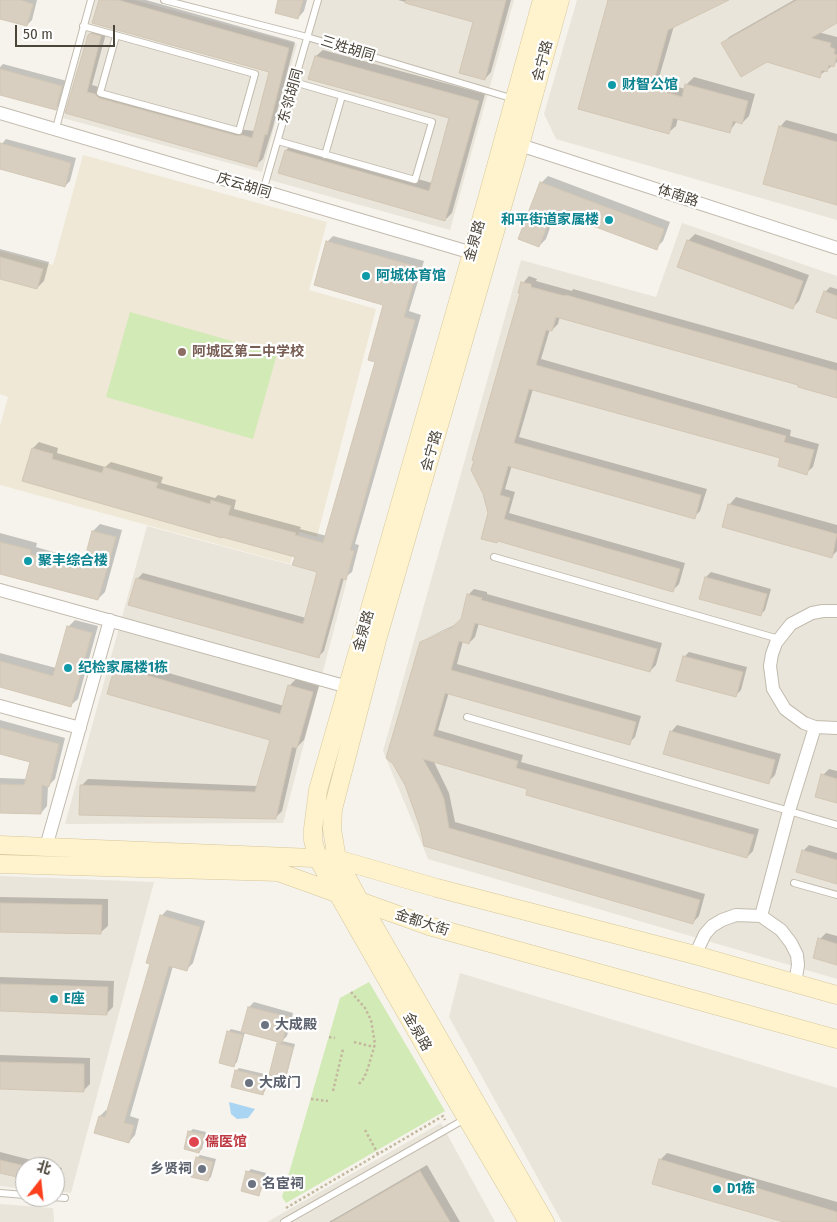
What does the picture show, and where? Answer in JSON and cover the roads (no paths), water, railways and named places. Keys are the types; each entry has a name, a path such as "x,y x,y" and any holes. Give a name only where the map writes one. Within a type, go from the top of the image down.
{"main road":[{"name":"金泉路","path":"528,1222 337,893 318,858 313,840 318,790 480,255 523,101 542,0"},
{"name":"会宁路","path":"359,900 337,860 332,829 333,809 480,255 520,145 523,101 560,0"},
{"path":"0,845 337,860 695,955 837,996"},
{"name":"金都大街","path":"0,864 278,872 429,926 837,1040"},
{"name":"金泉路","path":"359,900 545,1222"}],"street":[{"name":"庆云胡同","path":"0,113 56,128 263,192 480,255"},
{"name":"体南路","path":"520,145 837,248"},
{"path":"0,590 348,687"},
{"path":"837,611 812,613 791,624 779,639 772,654 770,666 773,689 785,709 804,723 815,727 837,728"},
{"path":"46,847 110,620"},
{"path":"0,706 80,728"},
{"path":"761,916 789,811 815,727"},
{"path":"695,955 705,934 712,926 722,920 736,915 761,916 781,930 791,943 797,955 798,965 795,984"}],"lane":[{"path":"56,128 90,0"},
{"name":"三姓胡同","path":"164,0 307,37 523,101"},
{"name":"东邻胡同","path":"263,192 318,0"},
{"path":"83,26 255,74 239,131 100,93 116,36"},
{"path":"278,141 416,180 432,122 294,82"},
{"path":"325,155 342,96"},
{"path":"494,557 779,639"},
{"path":"467,717 837,825"},
{"path":"794,883 837,895"},
{"path":"284,1222 466,1118"},
{"path":"0,1193 15,1194"}],"water":[{"path":"229,1102 255,1109 248,1118 237,1119 231,1114"}],"place":[{"name":"财智公馆","path":"612,85"},
{"name":"和平街道家属楼","path":"609,220"},
{"name":"阿城体育馆","path":"366,276"},
{"name":"阿城区第二中学校","path":"182,352"},
{"name":"聚丰综合楼","path":"28,561"},
{"name":"纪检家属楼1栋","path":"68,668"},
{"name":"E座","path":"54,999"},
{"name":"大成殿","path":"265,1025"},
{"name":"大成门","path":"249,1083"},
{"name":"儒医馆","path":"194,1142"},
{"name":"乡贤祠","path":"202,1169"},
{"name":"名宦祠","path":"252,1184"},
{"name":"D1栋","path":"717,1189"}]}
